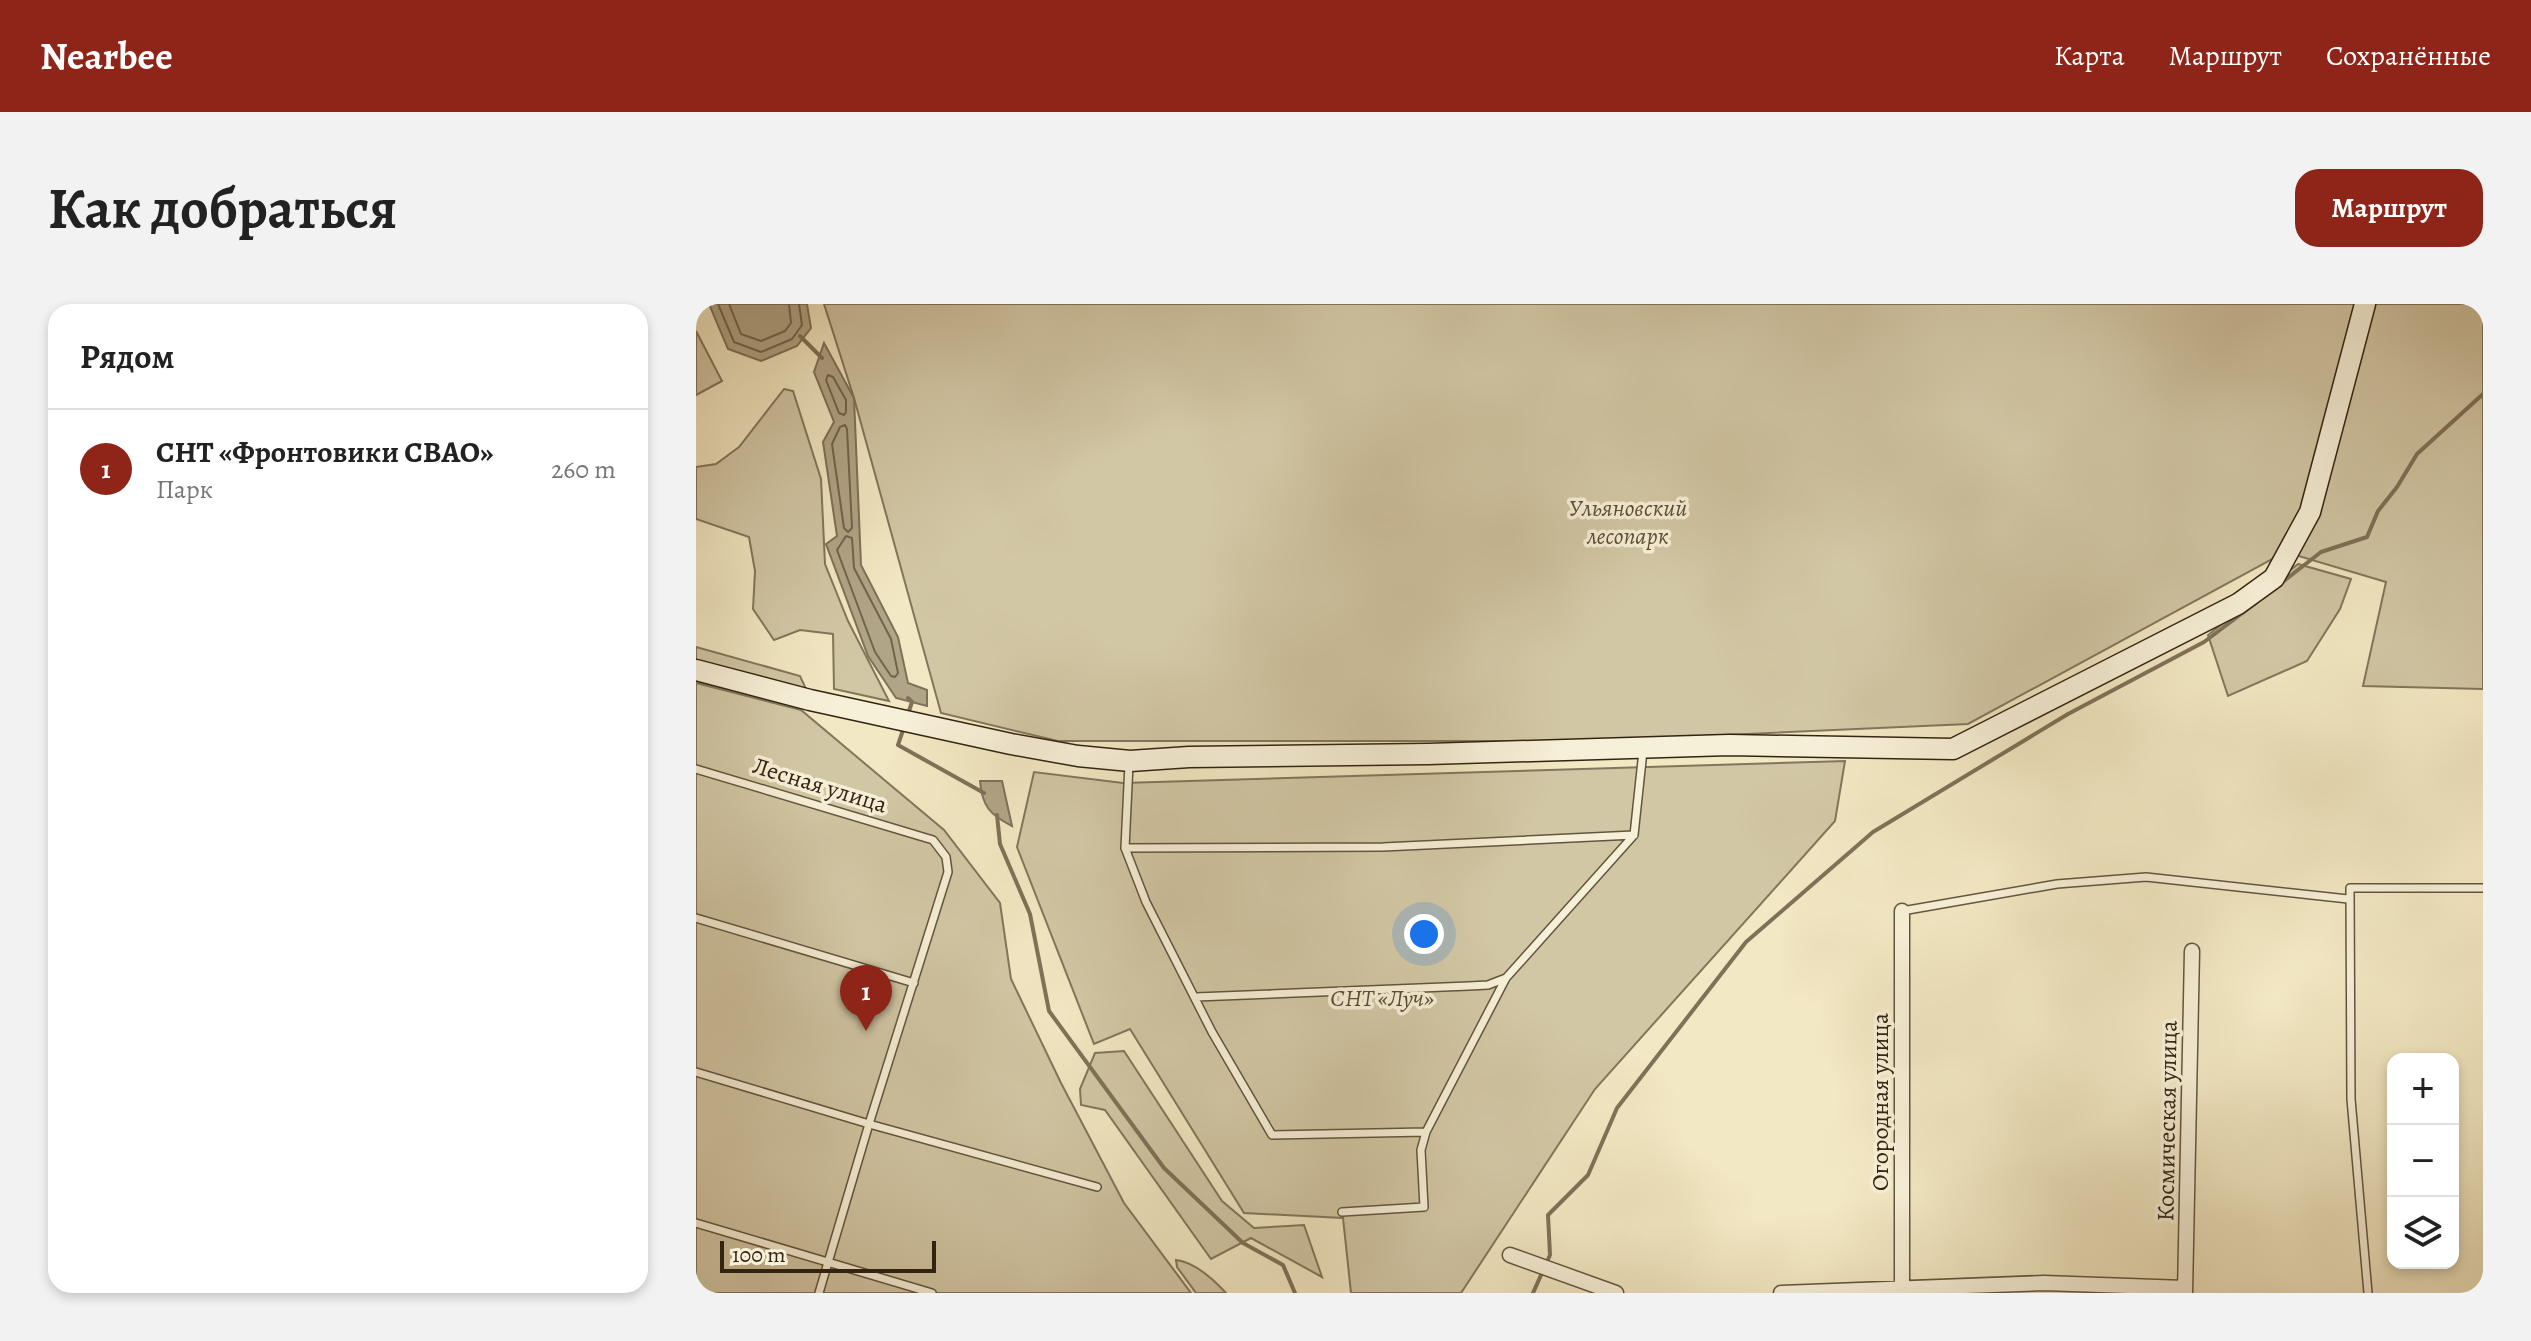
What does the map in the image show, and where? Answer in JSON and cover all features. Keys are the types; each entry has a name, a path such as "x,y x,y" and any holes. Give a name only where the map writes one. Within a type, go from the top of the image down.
{"street":[{"path":"696,670 810,700 1011,744 1078,756 1130,761 1643,746 1953,749 2238,604 2274,578 2310,512 2365,304"},
{"name":"Огородная улица","path":"1902,911 1902,1291"},
{"name":"Космическая улица","path":"2185,1290 2192,951"},
{"path":"1510,1255 1616,1293"},
{"path":"1781,1293 1902,1291 2044,1283 2185,1290"}],"lane":[{"path":"1342,1212 1424,1207 1421,1150 1426,1132 1506,978 1634,835 1643,746"},
{"path":"1130,761 1125,848 1146,902 1212,1032 1272,1135 1426,1132"},
{"name":"Лесная улица","path":"696,769 933,840 946,857 948,872 914,983"},
{"path":"1125,848 1383,847 1634,835"},
{"path":"1902,911 2057,884 2146,877 2348,899"},
{"path":"2368,1293 2351,1099 2350,888 2483,888"},
{"path":"696,918 914,983 819,1293"},
{"path":"1196,997 1488,985 1506,978"},
{"path":"696,1072 1097,1187"},
{"path":"696,1223 932,1293"}],"green space":[{"name":"Ульяновский лесопарк","path":"824,304 2483,304 2483,689 2363,686 2386,582 2285,552 1968,724 1591,741 1058,741 941,713 854,398"},
{"path":"696,331 722,381 696,395"},
{"path":"784,389 793,391 821,479 825,564 848,621 889,701 834,689 833,634 800,630 774,640 753,609 755,571 749,537 696,519 696,467 716,464 739,447"},
{"path":"2298,564 2351,579 2340,609 2307,661 2228,696 2208,635"},
{"path":"696,647 800,676 807,691 696,661"},
{"path":"696,683 801,710 944,830 1000,903 1011,979 1124,1203 1191,1293 696,1293"},
{"name":"СНТ «Луч»","path":"1845,761 1835,821 1595,1089 1461,1293 1351,1293 1343,1218 1244,1213 1130,1029 1094,1044 1017,847 1034,772 1123,783"},
{"path":"1124,1051 1222,1201 1254,1228 1304,1225 1322,1277 1251,1238 1211,1259 1105,1110 1081,1105 1080,1089 1095,1053"},
{"path":"1176,1260 1197,1268 1226,1293 1196,1293 1177,1267"}],"water":[{"path":"709,304 807,304 811,328 797,346 761,361 728,349"},
{"path":"824,343 854,398 861,565 898,637 908,683 927,690 927,706 896,698 868,656 826,544 837,536 823,442 834,422 814,372"},
{"path":"980,781 1002,781 1012,826 988,809"}],"waterway":[{"path":"800,336 822,358"},
{"path":"2280,584 2321,552 2367,537 2378,511 2417,454 2483,394"},
{"path":"1533,1293 1550,1255 1548,1215 1588,1175 1617,1108 1746,942 1873,832 2068,714 2204,642 2257,602"},
{"path":"908,698 912,702 909,711"},
{"path":"903,730 898,745 984,793"},
{"path":"997,815 1000,844 1030,914 1049,1011 1164,1168 1243,1243 1283,1265 1295,1293"}],"place":[{"name":"СНТ «Фронтовики СВАО»","path":"866,1031"}]}
